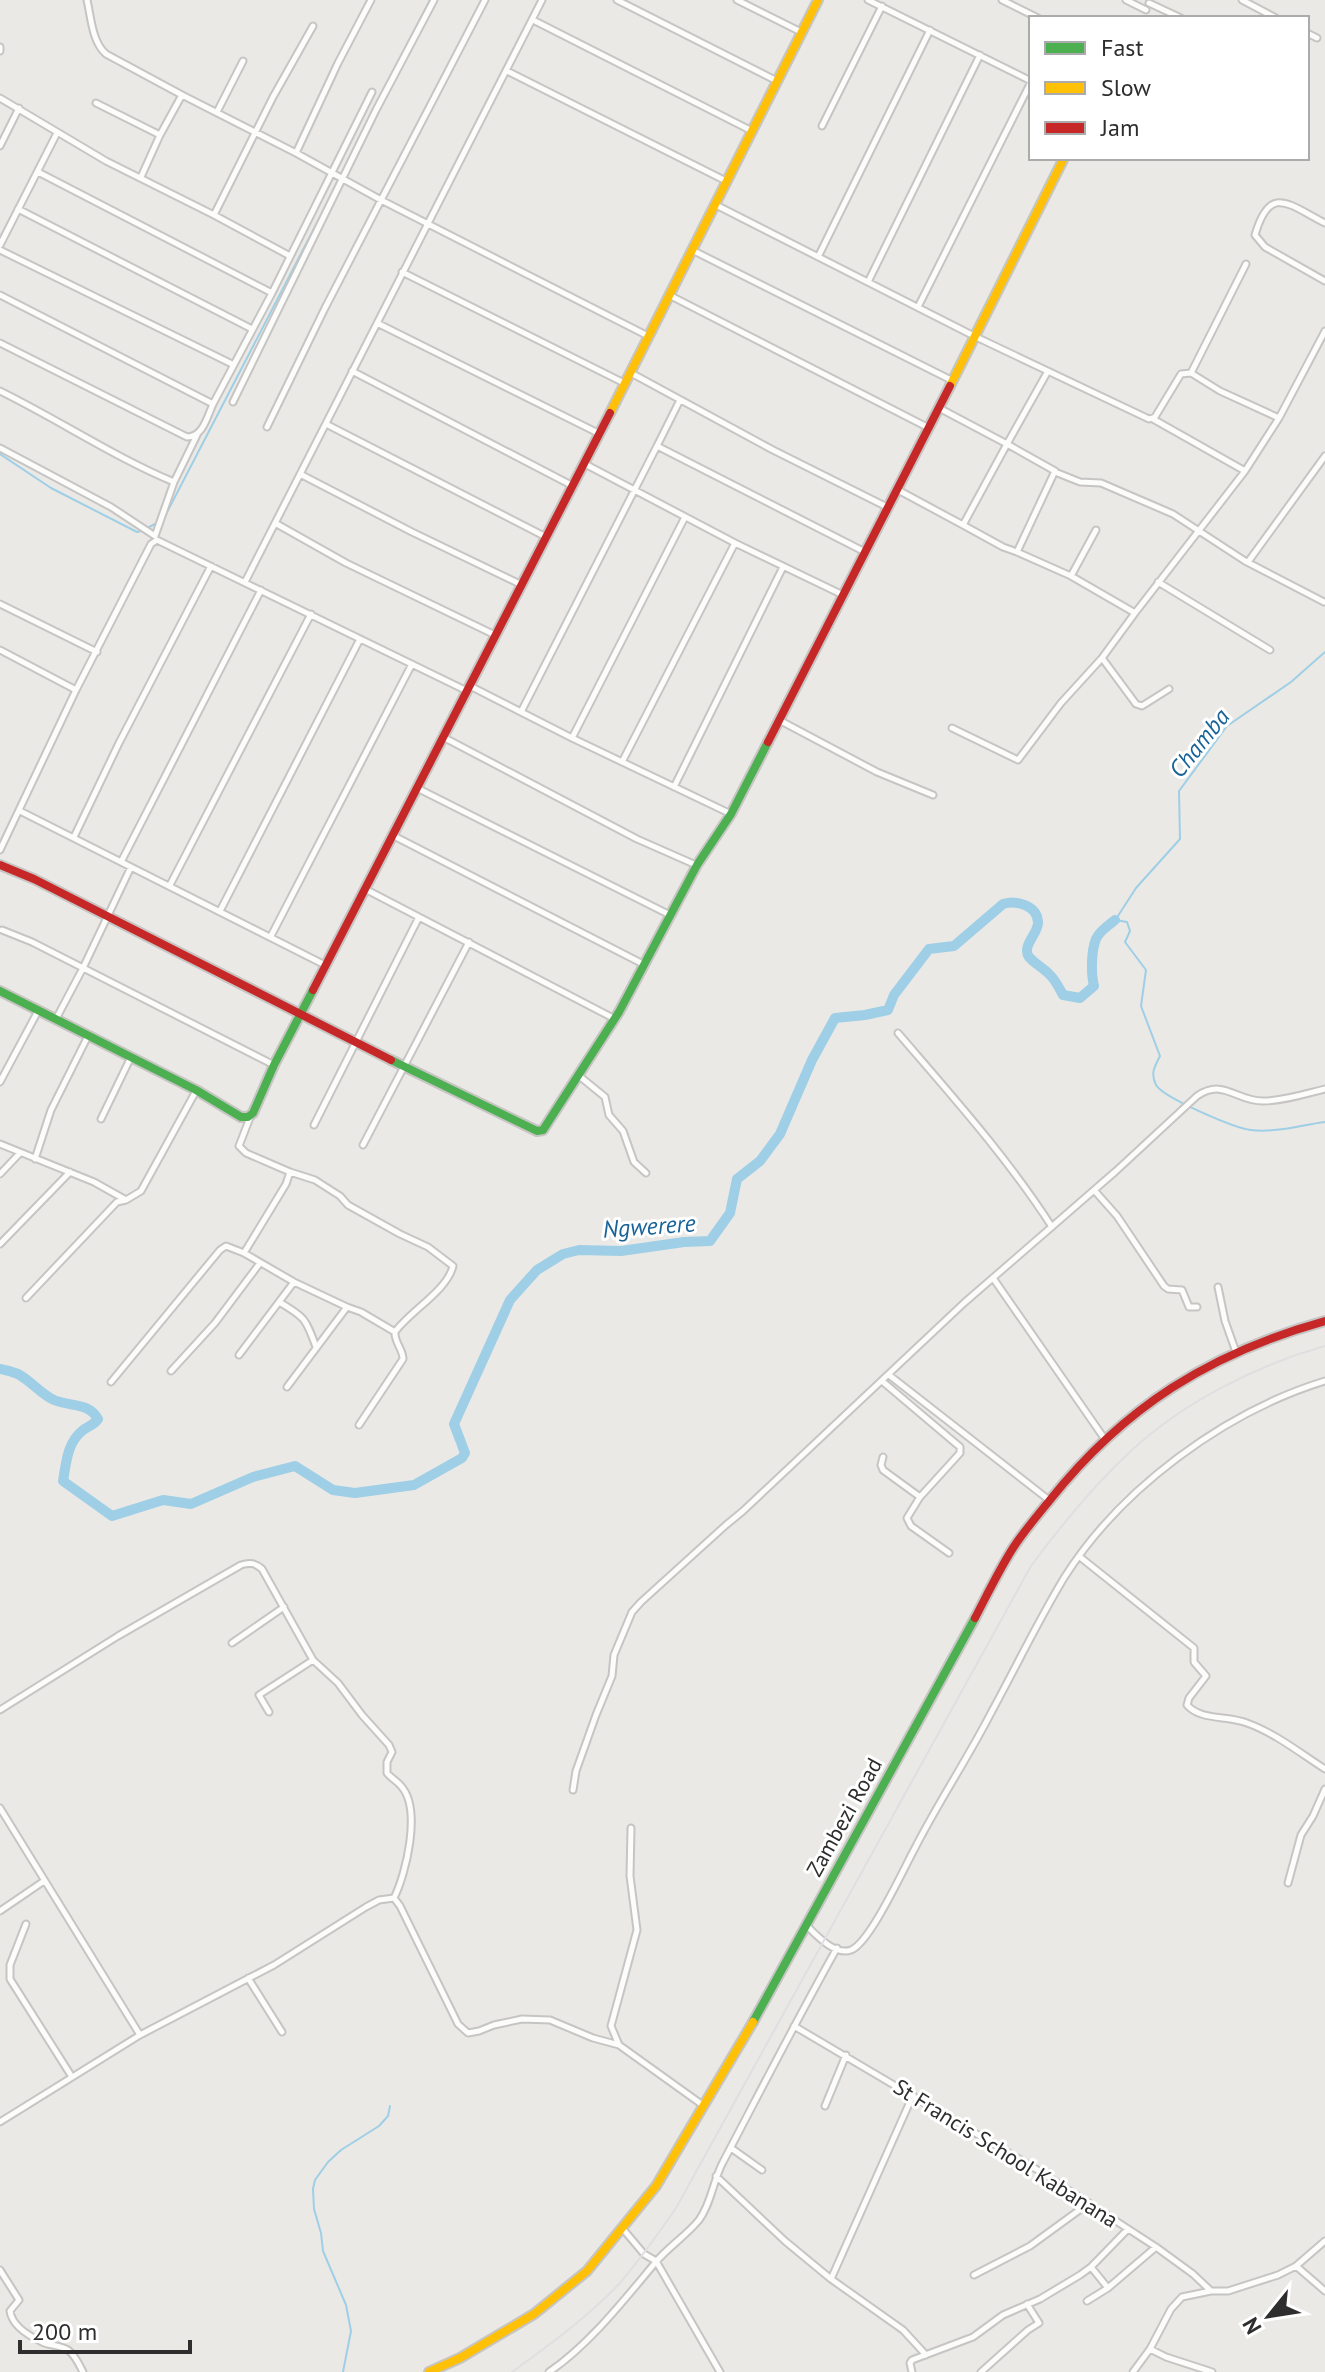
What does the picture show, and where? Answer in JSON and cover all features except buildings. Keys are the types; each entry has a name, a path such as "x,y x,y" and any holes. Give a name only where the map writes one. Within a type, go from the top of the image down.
{"street":[{"path":"87,0 100,49 381,200 648,336"},
{"path":"296,153 371,0"},
{"path":"233,402 342,178 434,0"},
{"path":"267,427 485,0"},
{"path":"245,582 542,0"},
{"path":"617,0 777,81"},
{"path":"737,0 802,33"},
{"path":"359,1425 403,1359 395,1332 452,1273 453,1266 428,1247 348,1205 315,1180 242,1150 239,1140 274,1065 547,538 818,0"},
{"path":"868,0 1029,81"},
{"path":"1002,0 1034,16"},
{"path":"1126,0 1146,10"},
{"path":"1242,0 1272,16"},
{"path":"1143,16 1150,1 1177,16"},
{"path":"822,126 882,6"},
{"path":"533,20 752,131"},
{"path":"214,215 273,97 313,26"},
{"path":"818,257 930,30"},
{"path":"1309,34 1317,38"},
{"path":"868,282 980,55"},
{"path":"217,112 243,61"},
{"path":"507,71 727,182"},
{"path":"918,307 1029,86"},
{"path":"0,850 76,690 154,538 174,482 197,435 372,92"},
{"path":"141,177 182,95"},
{"path":"0,98 106,161 290,256"},
{"path":"96,103 160,135"},
{"path":"0,146 19,108"},
{"path":"57,133 0,248 232,364"},
{"path":"0,865 34,879 404,1067 540,1131 623,1003 697,865 731,814 1063,160"},
{"path":"38,172 272,293"},
{"path":"1325,223 1281,202 1273,203 1268,205 1255,235 1265,247 1325,281"},
{"path":"715,205 974,336 1153,419 1245,471"},
{"path":"18,209 252,329"},
{"path":"692,250 953,381"},
{"path":"1191,373 1246,264"},
{"path":"402,272 625,384"},
{"path":"0,295 213,404"},
{"path":"669,295 928,427"},
{"path":"377,323 598,433"},
{"path":"952,728 1018,760 1061,703 1102,658 1245,471 1322,343 1325,331"},
{"path":"0,343 187,437 197,435"},
{"path":"352,371 573,486"},
{"path":"963,525 1048,371"},
{"path":"631,373 888,508"},
{"path":"1153,419 1181,374 1191,373 1220,391 1279,418"},
{"path":"0,391 142,468 174,482"},
{"path":"521,712 605,545 636,492 680,400"},
{"path":"939,408 1055,472 1080,482 1101,483 1173,514 1248,562 1324,602"},
{"path":"326,424 547,538"},
{"path":"657,446 865,553"},
{"path":"0,448 111,507 154,538 731,814"},
{"path":"1248,562 1325,456"},
{"path":"584,463 843,596"},
{"path":"1017,552 1055,472"},
{"path":"300,473 398,525 521,584"},
{"path":"898,490 1003,547 1071,576 1135,613"},
{"path":"572,738 685,517"},
{"path":"275,523 346,563 496,635"},
{"path":"1071,576 1096,530"},
{"path":"622,762 735,543"},
{"path":"74,837 211,566"},
{"path":"674,787 783,567"},
{"path":"1158,582 1270,650"},
{"path":"121,862 261,590"},
{"path":"0,604 97,652"},
{"path":"170,885 311,614"},
{"path":"220,911 360,639"},
{"path":"0,650 76,690"},
{"path":"1102,658 1139,706 1169,689"},
{"path":"271,937 412,664"},
{"path":"779,720 877,772 933,795"},
{"path":"443,737 637,839 697,865"},
{"path":"417,788 671,915"},
{"path":"20,811 325,965"},
{"path":"392,835 643,964"},
{"path":"56,1019 131,867"},
{"path":"365,889 613,1018"},
{"path":"314,1125 419,917"},
{"path":"2,930 274,1065"},
{"path":"363,1145 469,942"},
{"path":"0,991 196,1090 241,1117 251,1115"},
{"path":"0,1082 38,1011"},
{"path":"898,1033 999,1152 1052,1227"},
{"path":"35,1159 51,1110 88,1036"},
{"path":"101,1119 131,1057"},
{"path":"577,1074 605,1097 609,1115 623,1131 634,1162 646,1173"},
{"path":"573,1790 576,1771 612,1676 614,1655 632,1612 993,1278 1197,1096 1216,1088 1256,1101 1275,1101 1325,1089"},
{"path":"26,1298 117,1202 141,1191 196,1090"},
{"path":"0,1144 94,1182 126,1200"},
{"path":"0,1174 20,1153"},
{"path":"0,1244 70,1172"},
{"path":"244,1253 286,1184 290,1172"},
{"path":"1094,1190 1117,1216 1164,1286 1182,1290 1189,1307 1197,1307"},
{"path":"111,1382 226,1246 294,1282 361,1312 395,1332"},
{"path":"171,1371 215,1323 260,1263"},
{"path":"993,1278 1104,1438"},
{"path":"239,1355 294,1282"},
{"path":"1218,1287 1225,1321 1237,1353"},
{"path":"279,1302 307,1322 316,1348"},
{"path":"287,1387 347,1307"},
{"name":"Zambezi Road","path":"429,2372 460,2358 534,2314 587,2271 656,2186 706,2107 1013,1548 1065,1480 1104,1438 1142,1407 1237,1353 1325,1321"},
{"path":"889,1375 1049,1500"},
{"path":"882,1381 960,1447 960,1453 920,1497 907,1518 908,1524 949,1553"},
{"path":"806,1925 824,1942 844,1951 856,1947 869,1931 1063,1581 1123,1505 1192,1449 1258,1409 1325,1381"},
{"path":"883,1457 883,1470 920,1497"},
{"path":"1080,1557 1194,1648 1194,1662 1206,1676 1187,1701 1189,1708 1213,1717 1248,1723 1325,1769"},
{"path":"0,1710 118,1636 241,1565 252,1563 262,1569 313,1660 338,1683 392,1752 387,1762 387,1773 407,1796 411,1838 401,1885 394,1898"},
{"path":"232,1643 284,1607"},
{"path":"269,1712 259,1695 313,1660"},
{"path":"1288,1883 1301,1835 1325,1789"},
{"path":"0,1808 140,2035"},
{"path":"619,2045 611,2026 637,1930 630,1876 631,1828"},
{"path":"0,1911 44,1881"},
{"path":"0,2122 140,2035 274,1965 366,1907 379,1900 394,1898"},
{"path":"394,1898 458,2024 468,2033 522,2019 550,2020 619,2045 706,2107"},
{"path":"26,1924 10,1965 10,1979 72,2077"},
{"path":"549,2372 584,2341 656,2261 699,2220 708,2204 716,2176 837,1948"},
{"path":"248,1978 282,2032"},
{"name":"St Francis School Kabanana","path":"794,2026 1036,2169 1156,2247 1211,2291"},
{"path":"825,2106 846,2055"},
{"path":"831,2279 913,2095"},
{"path":"731,2148 762,2170"},
{"path":"716,2176 785,2241 831,2279 903,2330 926,2355"},
{"path":"974,2275 1030,2246 1089,2203"},
{"path":"623,2229 644,2254 656,2261 720,2372"},
{"path":"912,2372 911,2361 967,2340 1003,2315 1040,2299 1091,2267 1128,2229"},
{"path":"1133,2372 1179,2299 1211,2291 1228,2291 1278,2275 1296,2266 1325,2241"},
{"path":"1087,2301 1108,2288 1156,2247"},
{"path":"1296,2266 1325,2291"},
{"path":"1091,2267 1108,2288"},
{"path":"0,2270 19,2300 10,2311 11,2319 42,2342 72,2352 83,2372"},
{"path":"981,2372 1039,2323 1027,2304"},
{"path":"1150,2349 1212,2372"}],"waterway":[{"path":"394,70 430,0"},
{"path":"163,520 335,188"},
{"path":"0,454 51,488 137,532 141,531"},
{"path":"149,527 155,524"},
{"name":"Chamba","path":"1116,919 1136,888 1180,839 1179,791 1227,726 1291,682 1325,652"},
{"name":"Ngwerere","path":"0,1369 18,1374 54,1400 84,1407 98,1419 77,1436 70,1448 63,1481 112,1516 163,1500 191,1504 253,1477 295,1466 333,1490 355,1493 414,1485 462,1458 465,1453 454,1424 510,1300 537,1270 563,1254 579,1250 621,1251 710,1241 730,1213 737,1179 760,1161 780,1134 812,1060 835,1018 888,1010 894,995 929,949 954,946 1008,903 1020,903 1034,911 1038,926 1027,948 1029,957 1051,976 1063,995 1080,998 1094,986 1092,962 1096,939 1115,920"},
{"name":"Ngwerere","path":"1115,920 1127,922 1130,931 1125,942 1146,970 1141,1006 1160,1056 1153,1077 1162,1091 1200,1112 1251,1130 1279,1130 1325,1122"},
{"path":"343,2372 351,2331 346,2305 323,2251 313,2189 315,2180 328,2162 379,2126 388,2116 390,2106"}],"railway":[{"path":"512,2372 607,2296 634,2266 676,2208 1031,1566 1055,1535 1118,1463 1175,1416 1222,1387 1273,1364 1325,1346"}],"traffic: fast":[{"path":"391,1060 537,1131 543,1130 619,1012 697,865 731,814 768,742"},
{"path":"0,991 196,1090 241,1117 248,1117 253,1113 313,990"},
{"path":"753,2022 975,1618"}],"traffic: slow":[{"path":"610,413 818,0"},
{"path":"950,386 1063,160"},
{"path":"429,2372 460,2358 534,2314 587,2271 656,2186 753,2022"}],"traffic: jam":[{"path":"768,742 950,386"},
{"path":"313,990 610,413"},
{"path":"0,865 34,879 391,1060"},
{"path":"975,1618 1022,1536 1078,1467 1108,1437 1139,1411 1207,1367 1244,1349 1325,1321"}]}
